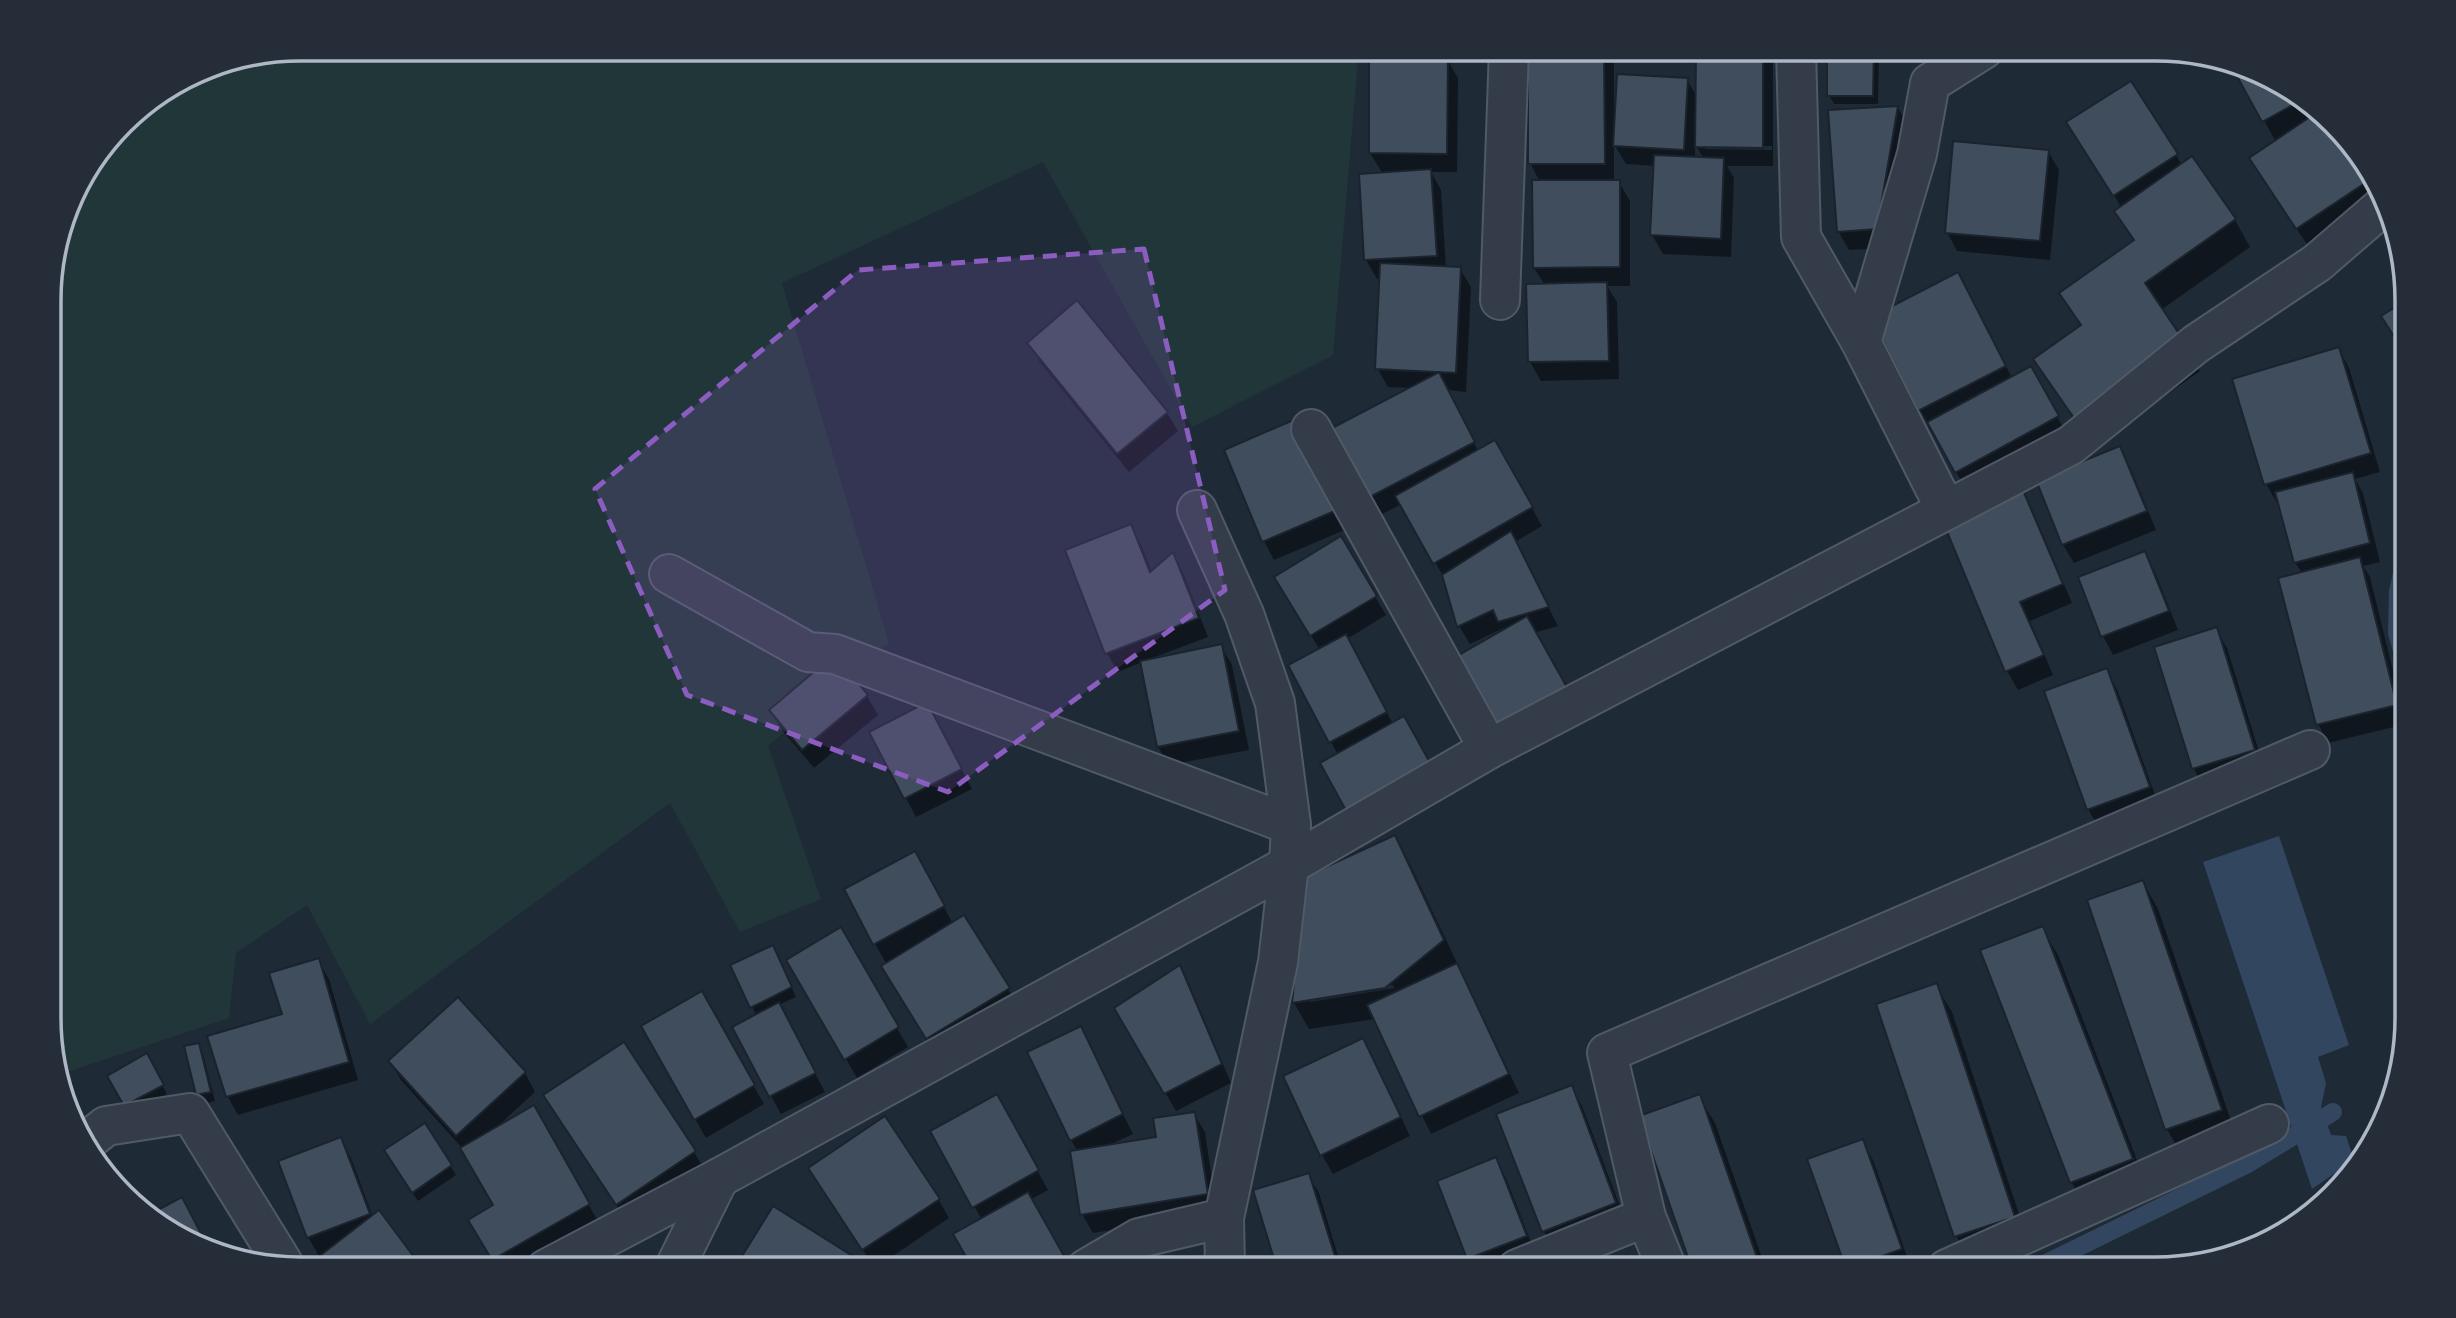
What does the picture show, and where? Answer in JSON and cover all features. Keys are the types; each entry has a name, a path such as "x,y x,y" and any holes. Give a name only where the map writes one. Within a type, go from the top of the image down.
{"street":[{"path":"1500,300 1509,61"},
{"path":"1796,61 1801,237 1861,342 1947,510"},
{"path":"1861,342 1917,154 1930,83 1965,61"},
{"path":"569,1257 719,1178 1289,865 1489,749 2071,445 2196,344 2318,263 2377,210"},
{"path":"1311,429 1489,749"},
{"path":"1197,510 1244,614 1275,703 1291,825 1278,962 1224,1218 1225,1257"},
{"path":"669,574 808,652 835,654 1291,825"},
{"path":"1662,1256 1646,1217 1607,1053 2310,750"},
{"path":"94,1136 106,1126 190,1113 278,1255"},
{"path":"1976,1256 2269,1124"},
{"path":"680,1257 719,1178"},
{"path":"1548,1256 1646,1217"},
{"path":"1107,1257 1139,1238 1224,1218"}],"highlighted area":[{"path":"1144,249 1225,590 948,792 687,695 595,489 858,270"}],"green space":[{"path":"300,61 1358,61 1333,355 1192,427 1043,162 782,283 889,643 768,746 821,899 740,932 670,803 370,1024 307,905 236,953 229,1018 70,1071 63,1049 61,1018 63,269 69,238 86,195 111,155 143,121 181,93 223,74 269,63"}],"water":[{"path":"2395,564 2395,659 2388,634 2389,590"},
{"path":"2279,836 2349,1045 2318,1057 2326,1083 2321,1107 2331,1135 2346,1136 2352,1153 2338,1171 2312,1189 2203,862"}],"building":[{"path":"1369,61 1448,61 1447,154 1369,153"},
{"path":"1528,61 1604,61 1605,164 1528,164"},
{"path":"1696,61 1763,61 1763,148 1695,147"},
{"path":"1827,61 1874,61 1873,96 1827,96"},
{"path":"1617,74 1688,78 1684,150 1613,146"},
{"path":"2237,76 2261,86 2292,105 2262,122"},
{"path":"2131,81 2178,154 2113,196 2066,122"},
{"path":"1898,106 1877,229 1837,232 1828,110"},
{"path":"2309,118 2325,131 2364,184 2296,229 2249,158"},
{"path":"1953,141 2049,150 2040,241 1945,233"},
{"path":"1654,155 1724,158 1721,239 1650,235"},
{"path":"2192,156 2236,219 2145,283 2186,344 2076,421 2033,359 2081,325 2059,293 2134,240 2114,211"},
{"path":"1431,169 1437,256 1364,260 1359,174"},
{"path":"1532,180 1620,180 1620,267 1533,268"},
{"path":"1380,263 1461,267 1456,373 1375,369"},
{"path":"1958,272 2006,366 1918,411 1871,317"},
{"path":"1607,282 1609,361 1528,362 1526,284"},
{"path":"1077,300 1168,412 1117,454 1027,343"},
{"path":"2395,307 2395,338 2381,316"},
{"path":"2339,347 2371,453 2264,485 2232,379"},
{"path":"2031,366 2059,416 1955,473 1927,422"},
{"path":"1439,372 1475,442 1368,498 1332,428"},
{"path":"1298,418 1337,510 1262,542 1224,450"},
{"path":"1495,440 1533,507 1433,564 1395,496"},
{"path":"2120,446 2147,511 2062,545 2036,480"},
{"path":"2353,472 2370,543 2294,563 2275,492"},
{"path":"2022,488 2063,584 2020,602 2044,655 2005,672 1943,522"},
{"path":"1131,524 1150,572 1173,552 1199,618 1105,654 1065,550"},
{"path":"1511,531 1549,607 1498,622 1493,610 1457,627 1442,575"},
{"path":"1341,536 1377,596 1310,636 1274,577"},
{"path":"2145,551 2169,611 2101,637 2078,577"},
{"path":"2360,557 2395,705 2316,725 2278,578"},
{"path":"1527,616 1573,698 1505,737 1459,655"},
{"path":"2217,627 2255,750 2192,769 2154,647"},
{"path":"1346,634 1387,712 1329,743 1288,665"},
{"path":"1222,644 1239,731 1157,747 1140,661"},
{"path":"835,654 868,695 802,750 769,710"},
{"path":"2107,668 2150,787 2087,810 2044,691"},
{"path":"927,702 962,769 904,799 869,732"},
{"path":"1404,716 1433,768 1349,816 1320,763"},
{"path":"1395,835 1444,940 1385,988 1292,1003 1304,877"},
{"path":"915,851 945,906 873,945 844,889"},
{"path":"2143,880 2222,1110 2165,1130 2087,900"},
{"path":"964,915 1010,988 926,1039 881,966"},
{"path":"2043,926 2133,1159 2070,1183 1980,950"},
{"path":"841,927 899,1027 844,1060 786,960"},
{"path":"773,945 792,987 750,1008 730,965"},
{"path":"319,958 349,1062 226,1097 207,1036 282,1014 269,973"},
{"path":"1457,963 1509,1074 1419,1117 1367,1005"},
{"path":"1180,965 1222,1064 1164,1094 1114,1008"},
{"path":"1937,983 2015,1217 1954,1237 1876,1004"},
{"path":"702,991 755,1085 694,1120 641,1026"},
{"path":"458,997 526,1072 456,1136 388,1061"},
{"path":"779,1002 816,1073 769,1097 732,1027"},
{"path":"1081,1026 1123,1114 1070,1141 1027,1052"},
{"path":"1363,1038 1401,1117 1320,1156 1283,1076"},
{"path":"624,1042 696,1151 616,1205 543,1095"},
{"path":"199,1043 211,1092 196,1095 184,1046"},
{"path":"147,1053 164,1085 124,1106 107,1076"},
{"path":"1572,1085 1616,1203 1542,1232 1496,1114"},
{"path":"997,1094 1039,1170 972,1208 930,1131"},
{"path":"1700,1094 1757,1256 1688,1256 1639,1116"},
{"path":"534,1105 590,1204 497,1257 490,1257 468,1220 493,1205 460,1148"},
{"path":"1195,1112 1208,1194 1080,1215 1070,1151 1156,1137 1153,1118"},
{"path":"885,1116 940,1199 862,1250 808,1168"},
{"path":"425,1123 452,1165 412,1193 384,1150"},
{"path":"341,1137 370,1214 307,1238 278,1161"},
{"path":"1863,1139 1902,1249 1882,1256 1841,1256 1807,1159"},
{"path":"1496,1157 1527,1236 1474,1256 1466,1256 1437,1181"},
{"path":"1309,1173 1335,1256 1273,1256 1253,1190"},
{"path":"1028,1192 1064,1257 966,1257 953,1234"},
{"path":"182,1197 202,1235 168,1216 159,1209"},
{"path":"773,1206 854,1257 742,1257"},
{"path":"379,1210 414,1257 318,1257"}],"waterway":[{"path":"2060,1256 2246,1165 2333,1112"}]}
